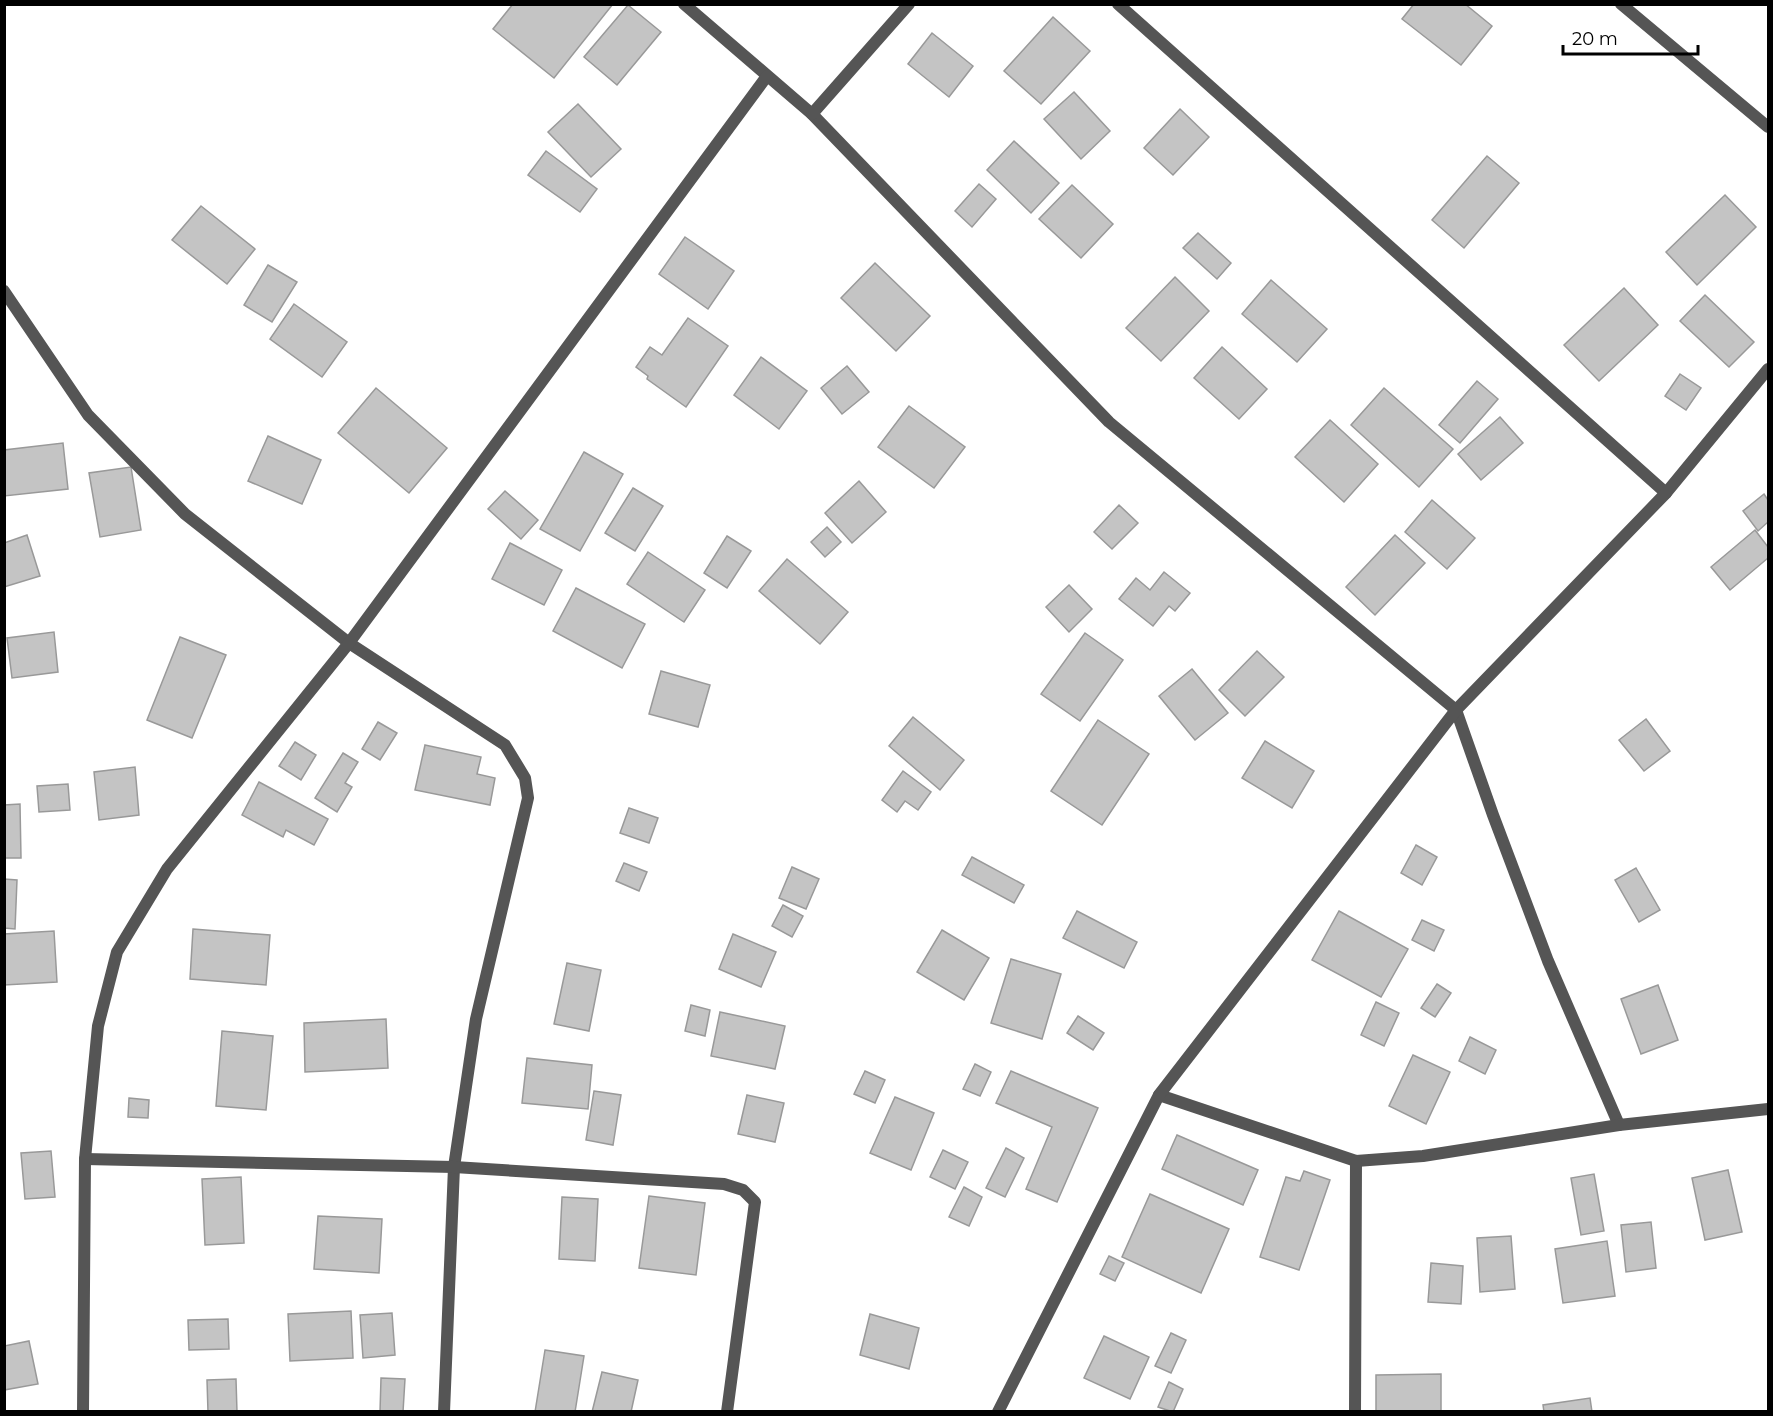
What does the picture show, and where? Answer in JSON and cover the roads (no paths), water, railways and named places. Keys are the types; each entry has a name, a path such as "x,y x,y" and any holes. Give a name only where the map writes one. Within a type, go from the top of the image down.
{"street":[{"path":"684,4 812,114 1109,422 1456,710 1548,961 1619,1125"},
{"path":"812,114 909,4"},
{"path":"1118,4 1666,493"},
{"path":"1622,4 1768,127"},
{"path":"83,1412 85,1159 98,1026 117,952 167,869 349,643 766,76"},
{"path":"4,291 88,416 185,514 349,643 505,745 525,778 528,798 476,1019 454,1167 444,1412"},
{"path":"998,1412 1159,1095 1456,710 1666,493 1768,369"},
{"path":"1159,1095 1356,1161 1423,1156 1619,1125 1768,1109"},
{"path":"85,1159 454,1167 724,1184 743,1190 755,1202 727,1412"},
{"path":"1355,1412 1356,1161"}]}
